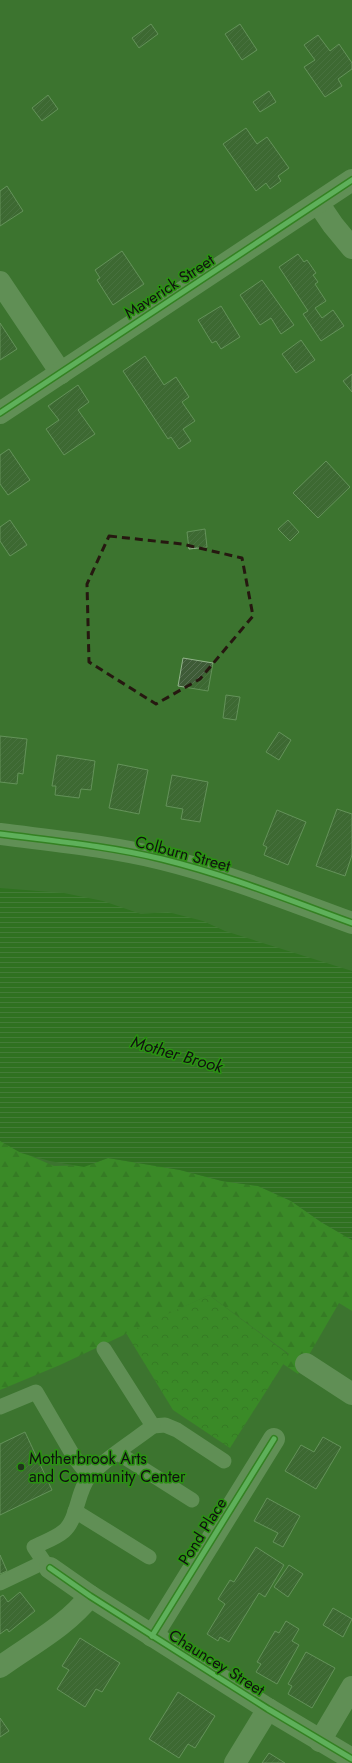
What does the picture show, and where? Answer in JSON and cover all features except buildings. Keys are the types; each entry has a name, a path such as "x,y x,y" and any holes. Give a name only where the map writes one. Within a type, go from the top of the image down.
{"street":[{"name":"Maverick Street","path":"0,413 352,180"},
{"path":"318,203 333,225 352,248"},
{"path":"0,282 61,373"},
{"name":"Colburn Street","path":"0,834 112,849 162,859 239,882 352,923"},
{"path":"306,1364 352,1394"},
{"name":"Pond Place","path":"152,1636 274,1439"},
{"name":"Chauncey Street","path":"47,1565 90,1596 152,1636 320,1741 352,1759"},
{"path":"0,1667 66,1620 79,1609 90,1596"},
{"path":"320,1741 352,1687"},
{"path":"235,1763 268,1709"}],"lane":[{"path":"104,1349 153,1426"},
{"path":"0,1407 36,1392 74,1458 89,1476"},
{"path":"0,1583 47,1565 34,1546 65,1530 75,1511 83,1487 89,1476 153,1426 165,1425 177,1430 224,1461"},
{"path":"118,1453 192,1500"},
{"path":"75,1511 148,1557"}],"highlighted area":[{"path":"109,536 182,544 242,558 253,616 200,679 156,704 89,662 87,584"}],"green space":[{"path":"0,1128 26,1154 54,1166 89,1165 108,1158 180,1170 222,1181 258,1186 291,1201 321,1222 352,1240 352,1311 339,1303 298,1374 283,1364 289,1354 209,1295 60,1365 0,1390"},
{"path":"209,1295 289,1355 230,1448 173,1410 126,1333"}],"water":[{"name":"Mother Brook","path":"0,888 64,893 103,901 141,914 168,912 203,921 225,931 352,971 352,1240 321,1222 291,1201 258,1186 222,1181 180,1170 108,1158 84,1167 50,1161 21,1153 0,1141"}],"cycle path":[{"path":"0,413 352,180"},
{"path":"0,834 102,847 142,854 186,865 234,880 352,923"},
{"path":"152,1636 274,1439"},
{"path":"50,1568 90,1596 268,1709 352,1759"}],"place":[{"name":"Motherbrook Arts and Community Center","path":"21,1467"}]}
